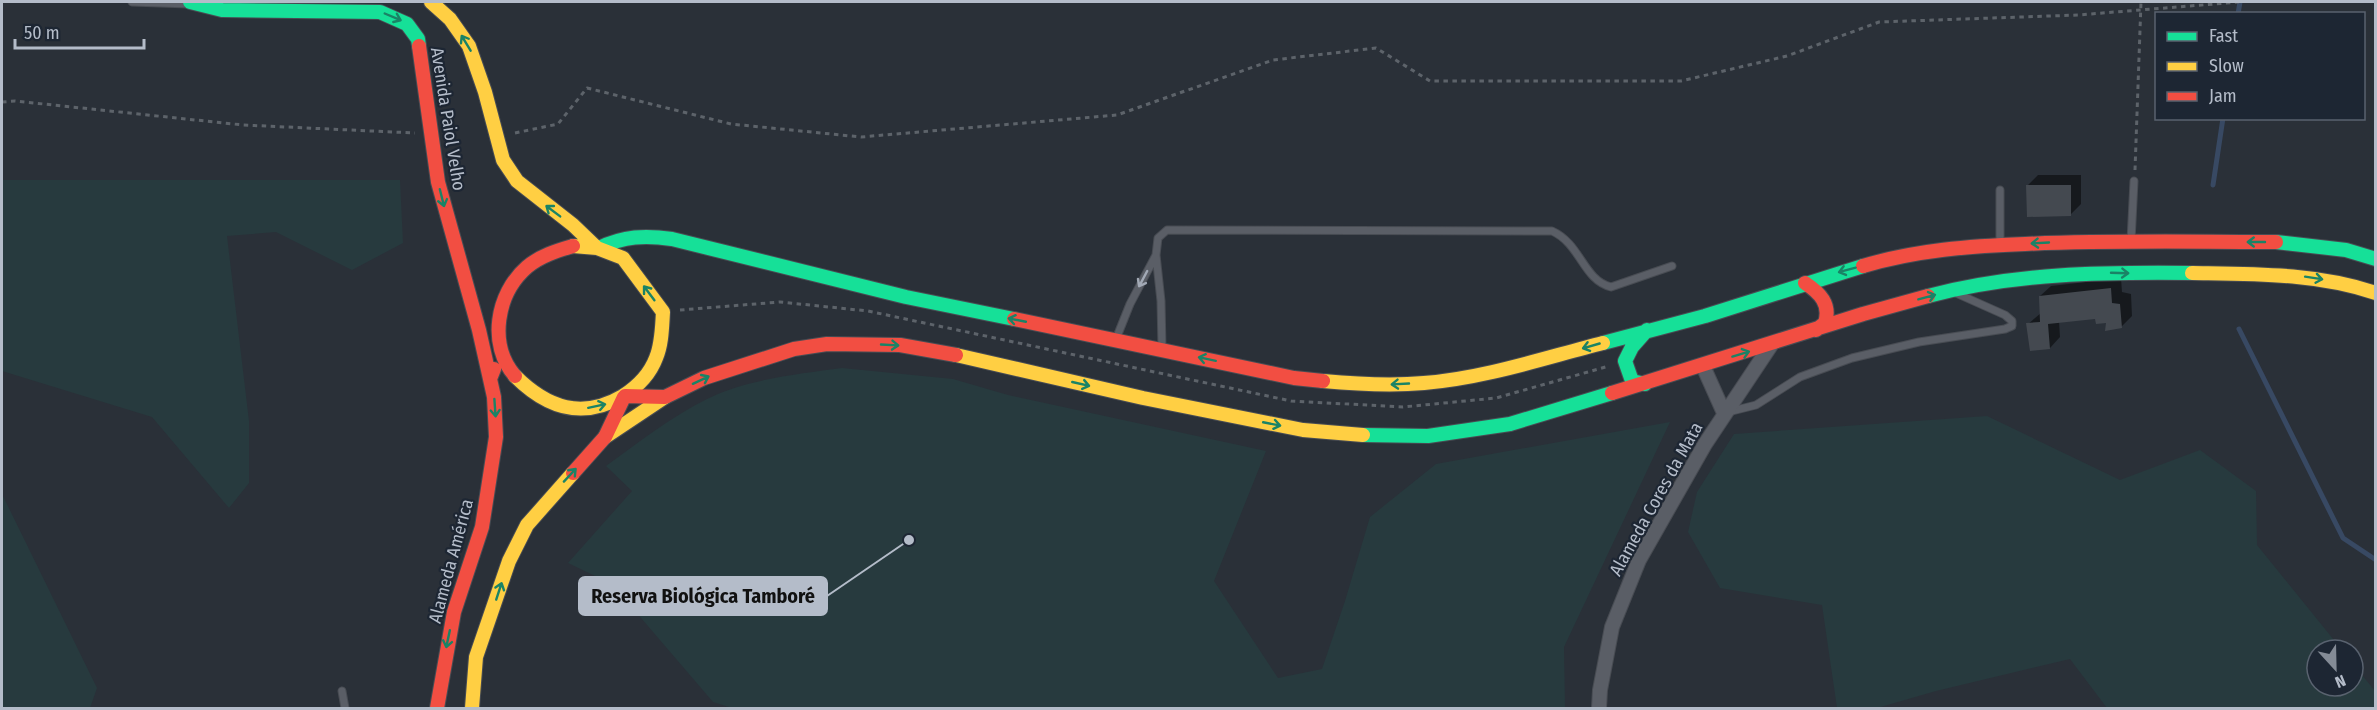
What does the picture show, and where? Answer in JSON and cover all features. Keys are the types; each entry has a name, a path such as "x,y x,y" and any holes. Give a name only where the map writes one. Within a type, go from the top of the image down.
{"main road":[{"name":"Avenida Paiol Velho","path":"431,2 450,19 469,46 485,92 502,160 517,182 573,225 598,248"},
{"name":"Avenida Paiol Velho","path":"194,3 247,11 372,12 398,18 407,24 418,39 424,68 438,182 490,378"},
{"path":"573,225 632,236 672,239 906,297 1294,378 1395,385 1488,374 1705,316 1880,261 1958,247 2062,242 2282,242 2346,250 2376,259"},
{"path":"598,248 614,240 632,236"},
{"path":"573,246 598,248 623,258 663,312 658,354 645,379 625,397 596,409 566,409 538,399 515,379 501,351 498,328 502,303 512,282 529,264 550,252 573,246"},
{"path":"472,708 476,657 509,561 527,525 605,437 665,397 704,378 794,349 827,344 900,345 1303,430 1348,435 1428,436 1510,424 1771,345 1863,314 1950,291 2035,276 2108,272 2276,274 2313,278 2376,293"},
{"path":"1805,283 1818,290 1826,301 1828,317 1825,323 1816,330"},
{"path":"479,330 501,351"},
{"path":"1645,384 1632,381 1625,362 1632,347 1647,330"},
{"path":"490,378 501,351"},
{"name":"Alameda América","path":"437,708 454,612 482,527 496,437 494,397 490,378"},
{"path":"625,397 665,397"},
{"path":"605,437 625,397"}],"street":[{"name":"Alameda Cores da Mata","path":"1599,708 1600,690 1612,627 1634,570 1724,412 1771,345"},
{"name":"Alameda Cores da Mata","path":"1703,366 1724,412"}],"lane":[{"path":"132,2 194,3"},
{"path":"2131,242 2134,181"},
{"path":"2000,190 2000,245"},
{"path":"1162,349 1161,301 1156,255 1158,238 1167,230 1552,231 1564,236 1593,276 1602,285 1611,288 1672,266"},
{"path":"1116,340 1130,304 1156,255"},
{"path":"1724,412 1756,405 1800,377 1852,358 1919,342 2006,329 2012,326 2012,321 2005,315 1950,291"},
{"path":"342,691 345,708"}],"path":[{"path":"2134,181 2141,2"},
{"path":"495,137 558,124 587,88 731,124 861,137 1117,115 1273,60 1376,48 1430,81 1681,81 1786,56 1879,22 2078,15 2239,2"},
{"path":"2,102 15,101 243,126 432,133"}],"green space":[{"path":"2,180 400,180 403,243 352,270 276,232 227,236 249,421 249,483 229,508 152,417 2,371"},
{"path":"842,368 953,379 1008,395 1266,451 1214,581 1278,678 1322,669 1370,517 1436,464 1670,422 1564,647 1565,708 732,708 713,702 612,584 568,563 632,491 606,466 643,439 681,414 723,392 773,378"},
{"path":"1987,416 2120,480 2200,450 2256,491 2257,545 2332,638 2305,638 2305,698 2365,698 2365,679 2375,691 2375,708 2107,708 2070,659 1936,691 1877,708 1837,708 1822,605 1720,588 1688,532 1697,492 1734,434"},
{"path":"2,494 97,688 90,708 2,708"}],"building":[{"path":"2026,185 2071,185 2071,216 2027,217"},
{"path":"2111,288 2112,303 2120,304 2122,328 2105,331 2106,323 2096,324 2095,319 2048,324 2050,349 2030,351 2026,323 2040,322 2039,296"}],"waterway":[{"path":"2238,12 2240,2"},
{"path":"2213,185 2223,120"},
{"path":"2239,329 2343,538 2376,560"}],"traffic: fast":[{"path":"190,2 222,10 380,12 407,24 418,39 419,46"},
{"path":"599,248 617,241 635,238 672,239 906,297 1014,319"},
{"path":"2276,242 2346,250 2376,259"},
{"path":"1603,343 1705,316 1863,266"},
{"path":"1928,296 1961,288 2026,278 2125,273 2192,273"},
{"path":"1645,384 1632,381 1625,361 1632,347 1647,330"},
{"path":"1363,435 1428,436 1510,424 1612,393"}],"traffic: slow":[{"path":"431,2 450,19 469,46 485,92 503,160 517,181 573,225 597,248"},
{"path":"515,376 527,387 552,403 579,409 593,407 608,403 628,392 642,380 658,353 663,312 623,258 597,248 573,246"},
{"path":"2192,273 2262,274 2308,278 2353,286 2376,293"},
{"path":"1323,381 1411,384 1447,380 1514,367 1603,343"},
{"path":"956,355 1143,398 1303,430 1363,435"},
{"path":"605,437 665,397"},
{"path":"472,708 476,657 509,561 527,525 573,473"}],"traffic: jam":[{"path":"419,46 438,182 479,330 490,379"},
{"path":"1863,266 1923,253 1984,246 2150,241 2276,242"},
{"path":"515,376 506,364 499,335 502,305 508,291 516,278 532,263 548,254 573,246"},
{"path":"1805,283 1820,295 1827,310 1825,323 1816,330"},
{"path":"1612,393 1863,314 1928,296"},
{"path":"1014,319 1294,378 1323,381"},
{"path":"625,396 665,397 704,378 794,349 827,344 900,345 956,355"},
{"path":"437,708 454,612 482,527 496,437 494,397 490,379 494,369"},
{"path":"573,473 605,437 624,397"}],"place":[{"name":"Reserva Biológica Tamboré","path":"909,540"}]}
